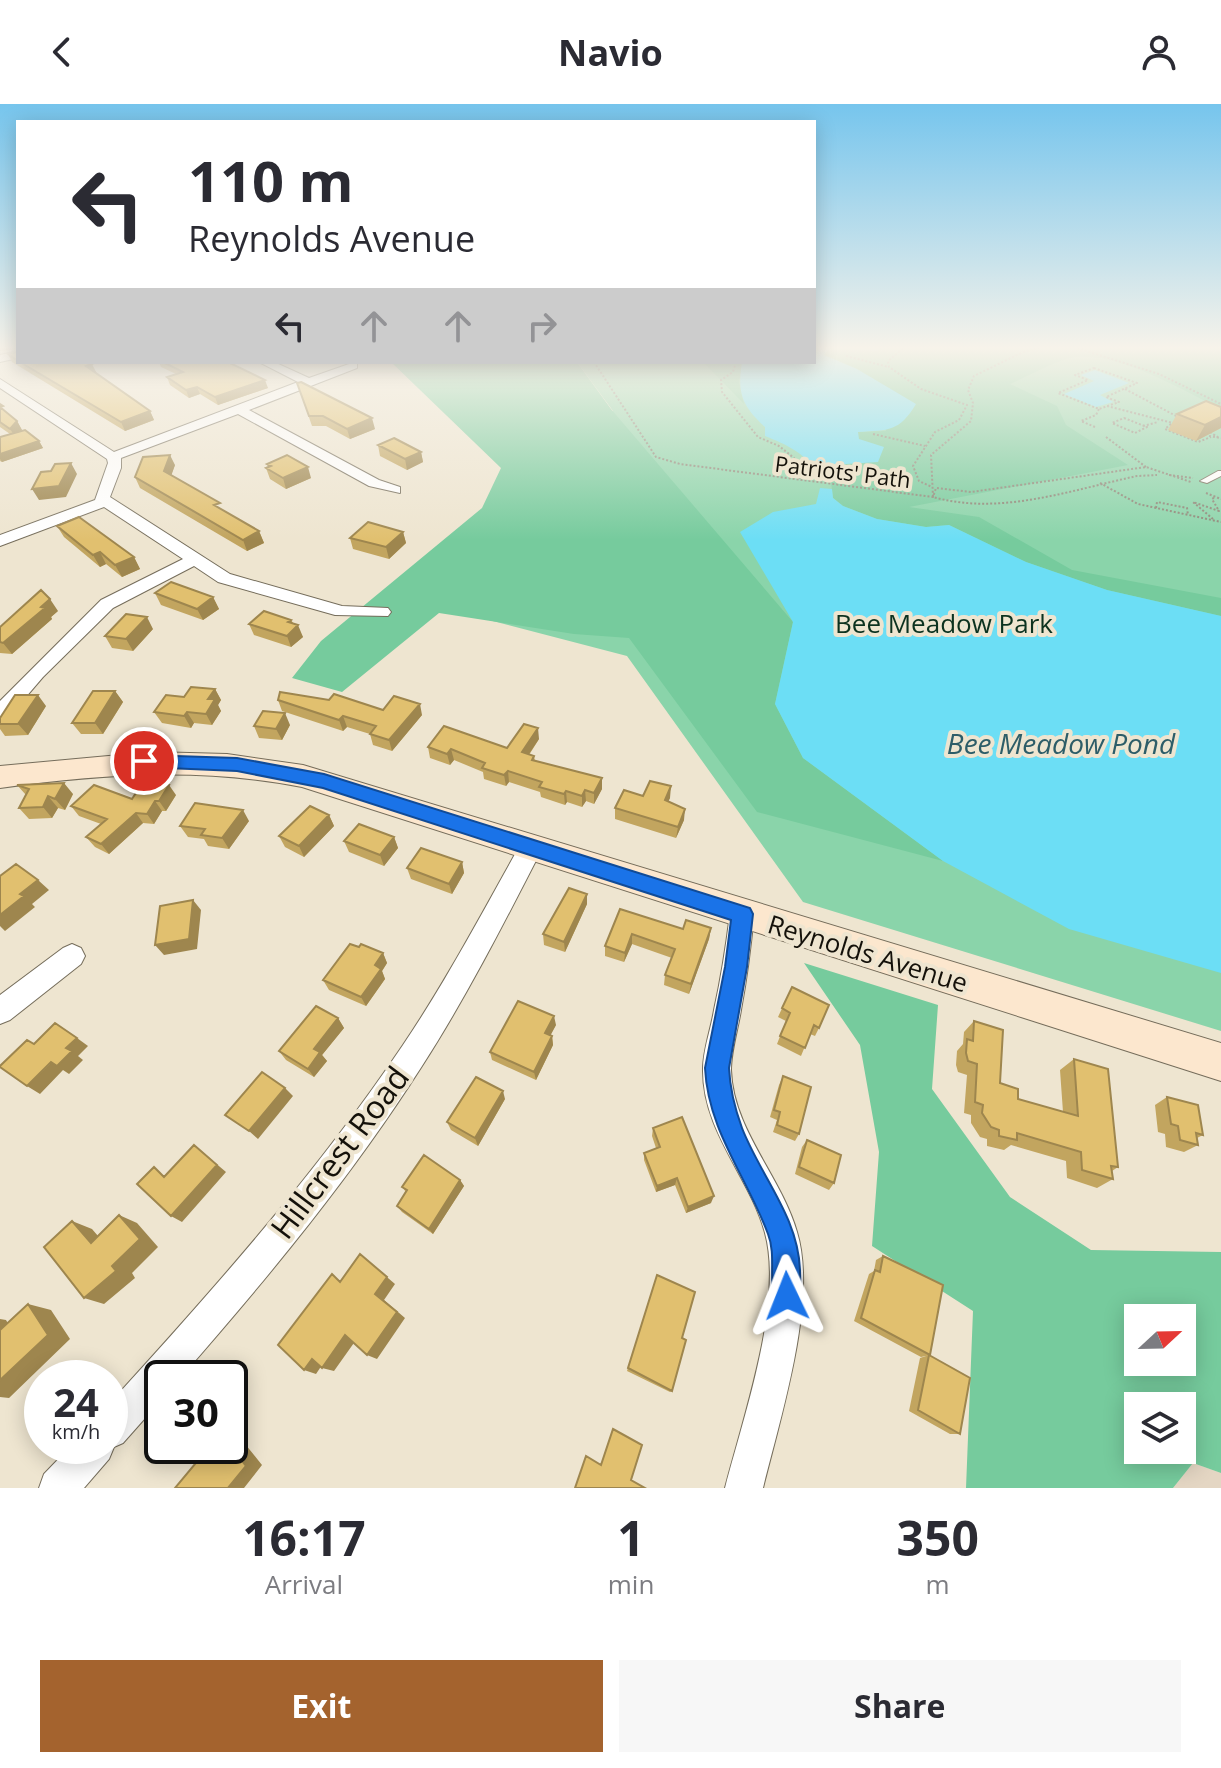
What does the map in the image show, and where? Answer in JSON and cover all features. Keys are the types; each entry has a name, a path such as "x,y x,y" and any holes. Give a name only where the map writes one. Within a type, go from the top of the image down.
{"street":[{"path":"42,411 112,457 116,465 103,492 105,501 193,560 224,578 291,599 341,611 382,612"},
{"path":"112,457 238,411"},
{"path":"241,411 374,483 395,490"},
{"path":"0,541 105,501"},
{"path":"0,714 36,673 107,604 193,560"},
{"name":"Reynolds Avenue","path":"0,777 144,761 248,766 324,781 1221,1062"},
{"name":"Hillcrest Road","path":"128,1410 197,1334 396,1082 454,986 531,847"},
{"path":"742,914 736,967 717,1068 718,1084 732,1134 781,1232 786,1253 787,1296 744,1488"},
{"path":"0,1011 72,956"},
{"path":"58,1488 80,1464"}],"lane":[{"path":"1204,481 1221,473"}],"path":[{"name":"Patriots' Path","path":"627,411 659,459 719,471 933,497 936,488 971,492 1146,467"},
{"path":"739,411 758,437 779,446 794,458 800,480"},
{"path":"936,488 919,481 913,471 915,461 935,432 959,420 966,411"},
{"path":"975,411 970,423 931,455 933,497 953,503 990,505 1161,474 1204,481"},
{"path":"1095,427 1081,421 1096,415 1098,411"},
{"path":"1122,411 1183,427"},
{"path":"1168,411 1182,419 1165,429 1198,442 1211,437"},
{"path":"1133,421 1134,414"},
{"path":"1124,418 1133,421 1147,427 1135,433 1112,423 1124,418"},
{"path":"1143,426 1162,421"},
{"path":"1207,430 1220,438"},
{"path":"1216,434 1221,431"},
{"path":"1201,433 1220,438"},
{"path":"873,434 925,446"},
{"path":"1106,437 1146,467 1191,482 1194,487"},
{"path":"1100,483 1131,501 1221,522"},
{"path":"1204,492 1221,499"},
{"path":"1215,497 1212,499 1218,511 1193,502 1215,521"},
{"path":"1156,508 1157,502 1187,508 1188,516"}],"shaded area":[{"path":"1192,1464 1221,1473 1221,1488 1173,1488"}],"green space":[{"path":"441,411 612,411 793,622 775,704 803,758 943,861 757,812 629,638 574,634 439,613 342,692 292,678 321,641 482,508 501,468"},
{"name":"Bee Meadow Park","path":"613,411 1221,411 1221,1031 803,902 627,656 431,605"},
{"path":"876,411 1059,411 1066,425 1128,465 909,507 979,517 1072,570 1221,598 1221,616 1107,590 1026,562 949,525 926,527 877,519 843,506 833,498 829,466 858,439 858,432 886,431"},
{"path":"804,963 938,1005 932,1089 1010,1197 1091,1250 1221,1252 1221,1473 1196,1464 1196,1392 1124,1392 1124,1464 1192,1464 1173,1488 966,1488 973,1311 872,1246 879,1152 860,1045"}],"water":[{"path":"911,411 892,428 858,432 859,439 884,447 878,462 830,465 829,477 817,477 803,456 765,436 765,427 751,412"},
{"name":"Bee Meadow Pond","path":"820,488 832,489 833,498 843,506 877,519 926,527 949,525 1026,562 1107,590 1221,616 1221,973 1069,929 943,861 803,758 775,704 793,622 740,532 773,512 816,504"}],"building":[{"path":"0,411 17,421 10,429 0,422"},
{"path":"102,411 150,411 121,422"},
{"path":"307,411 357,411 372,418 347,429 323,416 309,416"},
{"path":"1185,411 1221,411 1221,417 1205,425 1177,414"},
{"path":"25,430 39,441 0,454 0,437"},
{"path":"394,438 421,452 405,459 378,445"},
{"path":"170,455 164,471 220,503 214,505 259,531 243,540 135,477 143,457"},
{"path":"287,455 308,467 283,478 266,468 271,466 267,464"},
{"path":"71,463 59,486 32,489 41,472 51,471 55,464"},
{"path":"79,517 134,557 115,565 100,552 93,555 57,526"},
{"path":"368,522 403,532 386,547 350,538"},
{"path":"171,582 213,597 197,609 155,593"},
{"path":"41,590 50,599 41,607 45,608 3,643 0,642 0,627"},
{"path":"264,611 298,625 287,636 249,624"},
{"path":"126,614 147,617 126,639 105,636"},
{"path":"191,687 215,689 208,699 215,699 206,714 187,712 184,716 154,712 166,695 184,697"},
{"path":"93,691 115,691 95,723 72,723"},
{"path":"280,692 329,700 334,694 383,710 394,696 420,704 389,740 370,734 376,726 343,716 339,720 278,700"},
{"path":"15,695 38,695 18,724 0,724 0,718"},
{"path":"263,711 285,713 276,729 254,726"},
{"path":"524,724 538,728 522,752 534,756 532,760 602,778 594,793 585,790 582,796 566,791 564,794 539,787 542,782 508,771 504,775 482,768 485,763 451,749 447,754 428,747 444,726 507,748"},
{"path":"650,781 671,786 665,800 685,809 678,827 615,808 624,790 643,796"},
{"path":"143,782 169,785 147,814 136,813 101,844 86,837 107,819 71,806 94,785 132,799"},
{"path":"64,783 55,799 48,796 43,807 19,808 29,789 17,785"},
{"path":"195,803 243,810 222,838 201,835 205,829 180,826"},
{"path":"310,806 329,815 299,846 279,836"},
{"path":"359,824 394,837 380,855 344,841"},
{"path":"421,848 462,862 449,884 407,868"},
{"path":"16,864 38,880 0,915 0,876"},
{"path":"569,888 587,894 564,942 543,934"},
{"path":"193,900 189,939 155,945 160,906"},
{"path":"620,909 683,929 686,920 711,928 691,984 665,975 675,949 632,934 625,953 605,946"},
{"path":"350,944 359,947 361,944 383,953 375,965 381,969 361,997 323,980"},
{"path":"792,987 829,1005 819,1028 814,1025 805,1048 780,1036 790,1013 782,1008"},
{"path":"518,1001 554,1016 545,1033 552,1036 534,1072 490,1052"},
{"path":"316,1006 338,1018 314,1049 320,1052 308,1069 279,1051"},
{"path":"974,1021 1003,1030 1000,1083 1018,1089 1018,1099 1078,1116 1074,1059 1108,1069 1118,1167 1111,1166 1113,1179 1082,1170 1081,1152 1017,1133 1017,1140 999,1136 999,1130 991,1127 982,1113 983,1105 975,1102 977,1064 968,1061 966,1053 967,1039 973,1041"},
{"path":"55,1023 77,1038 66,1048 72,1051 57,1066 51,1062 27,1086 0,1067 27,1040 34,1044"},
{"path":"262,1072 285,1088 249,1131 225,1115"},
{"path":"783,1076 811,1087 799,1134 777,1125 780,1112 774,1110"},
{"path":"476,1077 503,1091 475,1138 447,1122"},
{"path":"1167,1097 1198,1105 1203,1135 1196,1133 1198,1145 1180,1140 1178,1126 1171,1124"},
{"path":"682,1117 714,1196 688,1207 677,1178 657,1186 644,1153 660,1147 653,1128"},
{"path":"807,1140 841,1155 834,1183 799,1167"},
{"path":"194,1145 217,1165 171,1216 137,1184 154,1167 164,1177"},
{"path":"424,1155 460,1180 429,1229 397,1206 407,1190 402,1187"},
{"path":"119,1215 140,1239 112,1266 116,1271 84,1298 44,1247 72,1221 91,1243"},
{"path":"360,1254 387,1277 375,1294 397,1312 367,1355 345,1335 322,1368 312,1359 304,1370 278,1345 332,1274 340,1282"},
{"path":"883,1256 943,1285 930,1355 861,1318 875,1270 880,1272"},
{"path":"657,1275 695,1292 672,1391 628,1368"},
{"path":"28,1304 48,1335 0,1380 0,1330"},
{"path":"929,1355 970,1378 960,1434 918,1410"},
{"path":"613,1429 642,1445 631,1480 645,1488 575,1488 586,1456 601,1465"},
{"path":"195,1464 246,1466 228,1488 175,1488"}],"route":[{"path":"144,761 237,764 324,781 742,914 736,967 717,1068 718,1084 732,1134 781,1232 786,1253 787,1296"}]}
